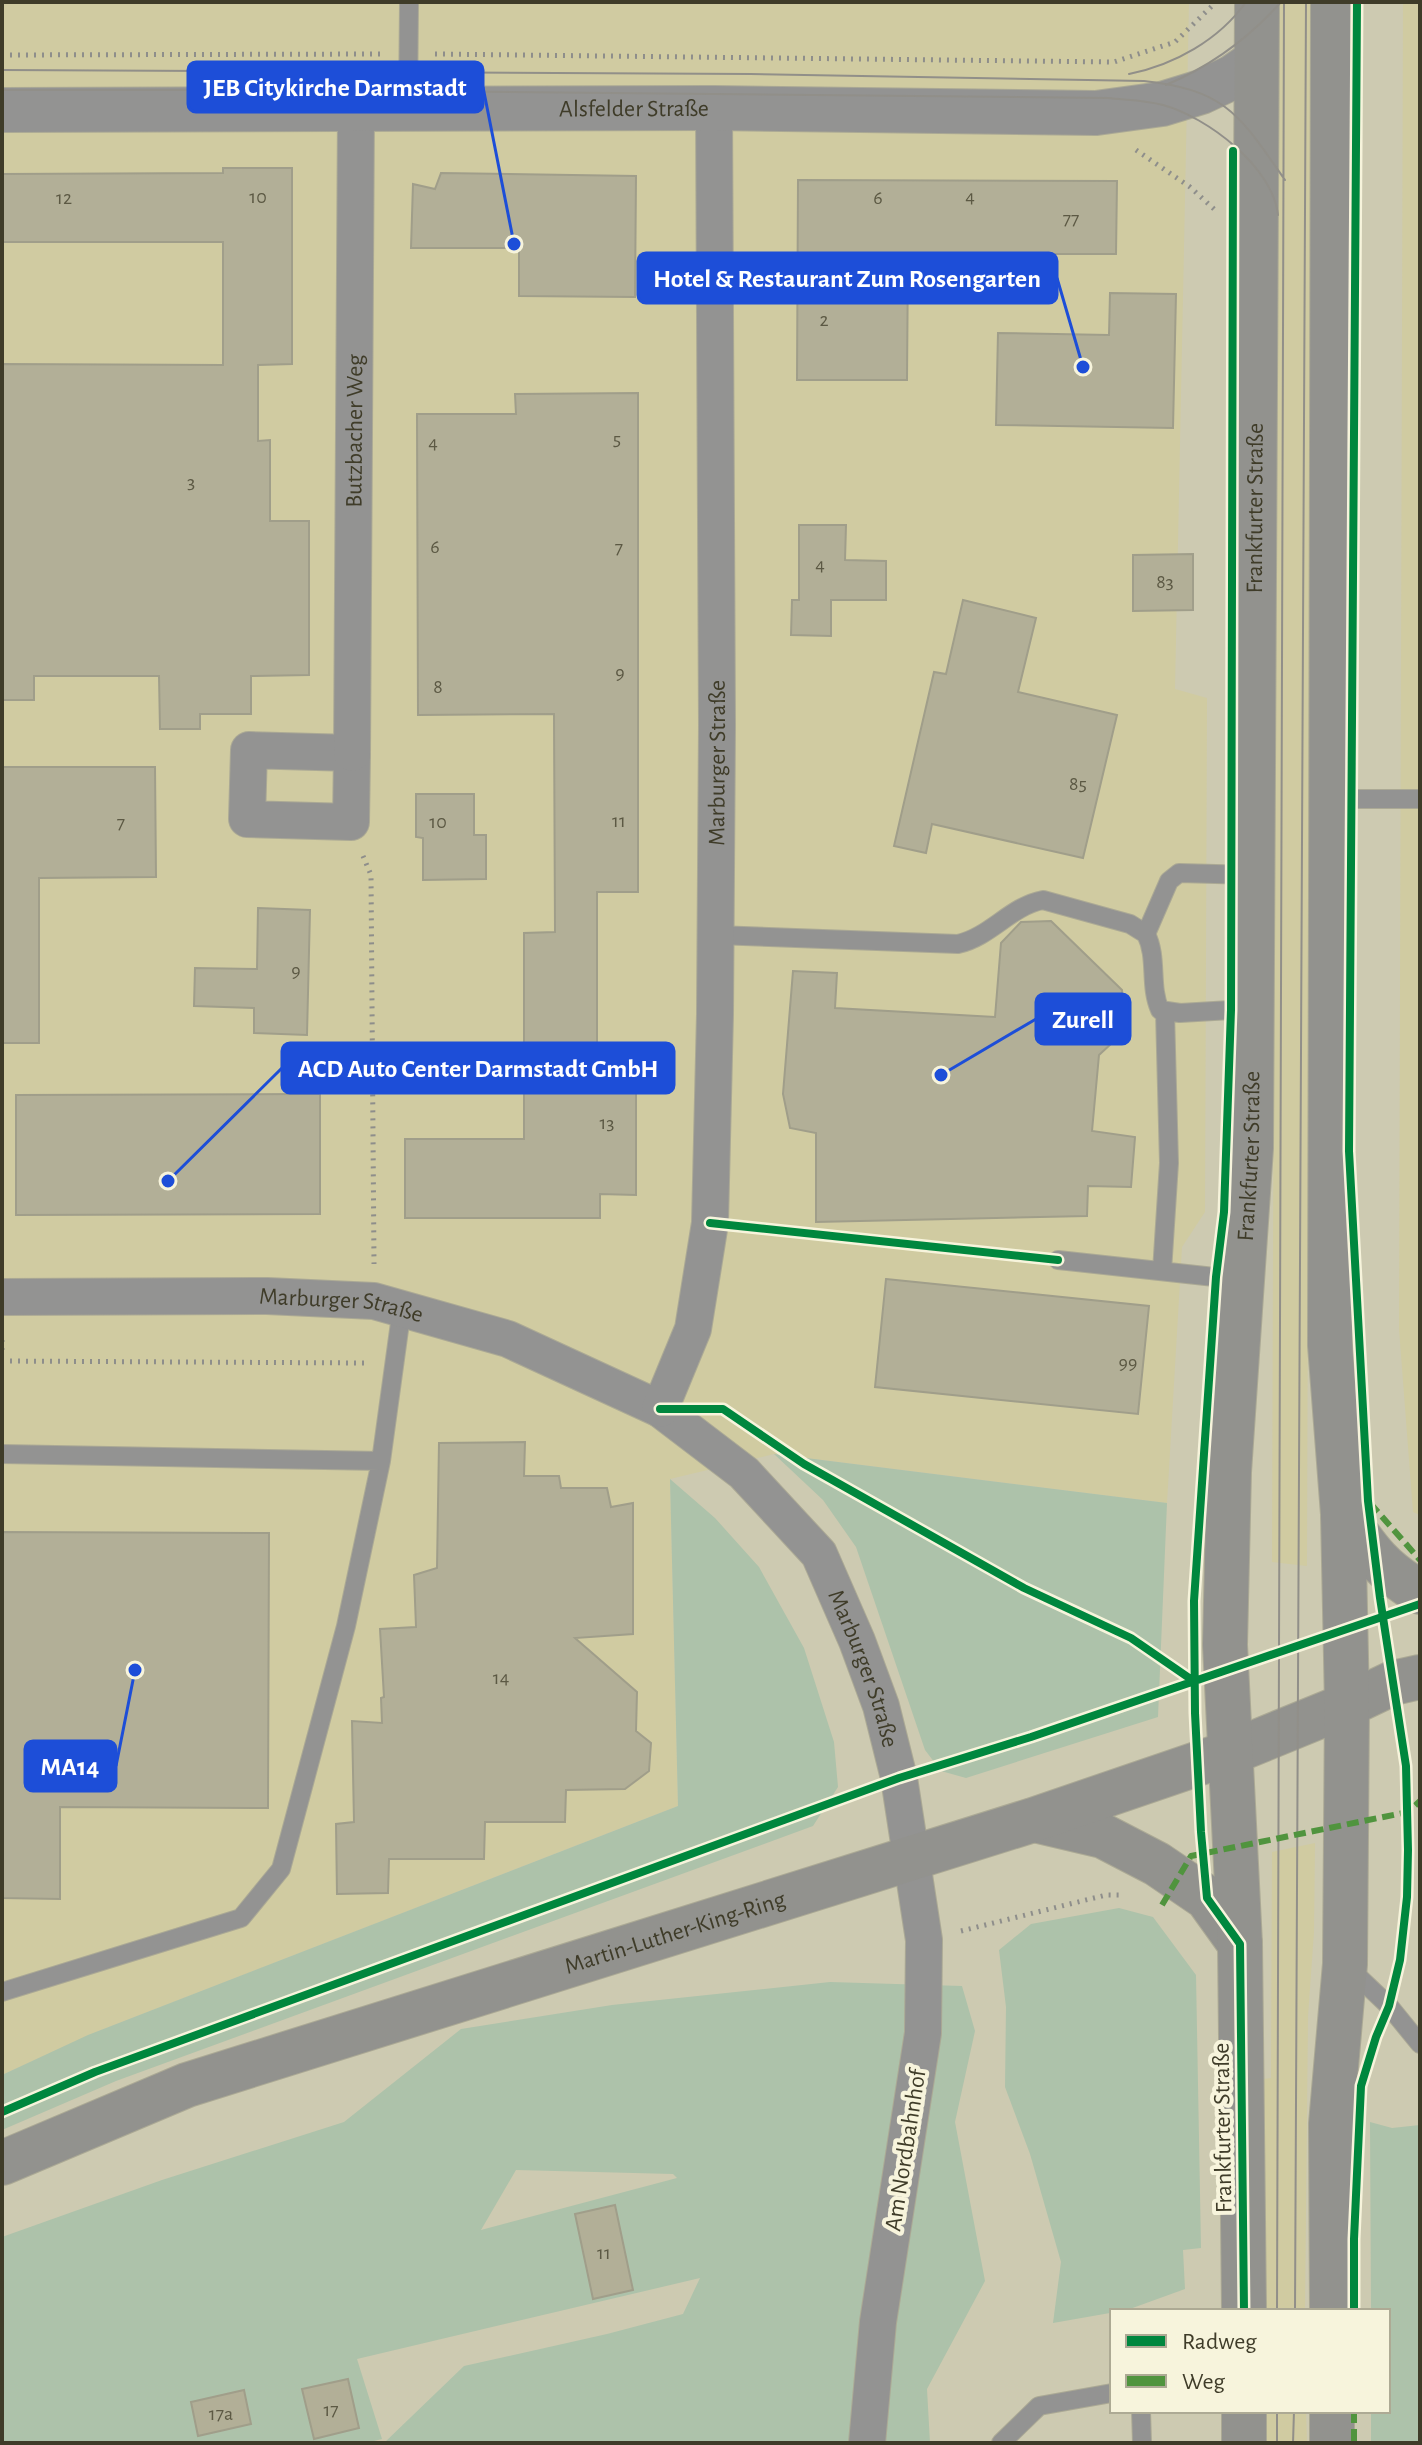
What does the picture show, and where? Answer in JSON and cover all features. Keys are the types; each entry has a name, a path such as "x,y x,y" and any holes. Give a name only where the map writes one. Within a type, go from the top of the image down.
{"main road":[{"name":"Frankfurter Straße","path":"1239,2307 1240,1944 1226,1671 1226,1598 1229,1472 1251,1148 1257,2"},
{"path":"1332,2309 1331,2124 1345,1964 1347,1705 1343,1514 1330,1345 1333,2"},
{"path":"1343,1514 1375,1560 1393,1576 1420,1592"},
{"name":"Martin-Luther-King-Ring","path":"2,2163 187,2085 1033,1820 1232,1752 1393,1683 1420,1677"},
{"path":"1033,1820 1103,1836 1157,1864 1207,1898 1240,1944"},
{"path":"1244,2413 1244,2443"},
{"path":"1332,2413 1332,2443"}],"street":[{"name":"Alsfelder Straße","path":"2,110 714,108 1096,113 1162,104 1201,92 1233,77 1256,61"},
{"name":"Marburger Straße","path":"660,1409 693,1329 710,1223 716,935 718,419 714,108"},
{"name":"Butzbacher Weg","path":"351,822 356,110"},
{"path":"351,822 247,819 247,806 249,750 352,753"},
{"name":"Marburger Straße","path":"2,1297 267,1296 388,1305 508,1339 660,1409 744,1473 819,1554 881,1706 899,1778 912,1857"},
{"name":"Am Nordbahnhof","path":"867,2443 878,2322 923,2033 924,1940 912,1857"}],"lane":[{"path":"408,110 409,2"},
{"path":"1331,799 1420,799"},
{"path":"1146,934 1169,881 1179,873 1252,875"},
{"path":"716,935 958,944 985,934 1029,903 1043,900 1130,924 1146,934 1152,950 1155,1000 1160,1010 1231,1010"},
{"path":"1162,1271 1169,1163 1165,1012"},
{"path":"1058,1260 1242,1280"},
{"path":"2,1992 241,1918 281,1869 346,1626 381,1461 395,1363 388,1305"},
{"path":"2,1454 381,1461"},
{"path":"1345,1964 1389,2006 1420,2044"},
{"path":"1001,2443 1039,2406 1110,2393"},
{"path":"1141,2413 1142,2443"}],"path":[{"path":"2,55 408,54 1114,62 1175,42 1216,2"},
{"path":"351,822 371,875 388,1305"},
{"path":"2,1361 395,1363"},
{"path":"924,1940 1106,1895 1133,1895"}],"shaded area":[{"path":"2,2 1189,2 1175,689 1207,698 1205,1212 1182,1247 1167,1503 774,1454 670,1479 678,1806 99,2031 2,2075"},
{"path":"1277,2 1312,2 1307,1566 1272,1562"},
{"path":"1403,2 1420,2 1420,1515 1413,1512 1399,1329"},
{"path":"1315,1843 1314,1932 1308,2016 1305,2309 1262,2309 1264,2079 1271,2078 1272,1852"},
{"path":"1261,2413 1306,2413 1307,2443 1261,2443"}],"green space":[{"path":"774,1454 1167,1503 1158,1717 966,1778 941,1771 925,1750 856,1547 823,1500"},
{"path":"670,1479 715,1518 759,1567 804,1648 834,1742 838,1787 813,1826 116,2081 2,2130 2,2075 88,2035 678,1806"},
{"path":"1119,1908 1153,1917 1196,1975 1201,2248 1183,2250 1185,2289 1130,2309 1110,2309 1110,2313 1053,2323 1061,2262 1030,2154 1005,2087 1006,2007 999,1950 1031,1924"},
{"path":"830,1982 962,1986 975,2031 955,2122 985,2281 927,2389 930,2443 384,2443 464,2366 683,2314 700,2278 357,2359 382,2439 366,2443 2,2443 2,2237 162,2180 344,2122 461,2029 612,2005","holes":["516,2170 673,2174 677,2178 481,2230"]},
{"path":"1370,2122 1392,2128 1420,2125 1420,2443 1371,2443 1371,2413 1390,2413 1390,2309 1371,2309"}],"building":[{"path":"223,168 292,168 292,364 258,365 258,441 270,440 270,521 309,521 309,675 251,676 251,714 200,714 200,729 160,729 159,676 34,676 34,700 2,700 2,364 223,365 223,242 2,242 2,174 223,173"},
{"path":"441,173 636,176 635,297 519,296 519,248 411,248 413,184 435,189"},
{"path":"798,180 1117,181 1116,254 908,254 907,380 797,380"},
{"path":"1110,293 1176,294 1173,428 996,425 998,333 1109,335"},
{"path":"638,393 638,892 597,892 597,1053 636,1052 636,1195 600,1194 600,1218 405,1218 405,1139 524,1139 524,933 555,932 554,714 418,715 417,414 516,414 515,394"},
{"path":"799,525 846,525 845,560 886,561 886,600 831,600 831,636 791,635 792,600 799,600"},
{"path":"1193,554 1193,610 1133,611 1133,555"},
{"path":"963,600 1036,618 1018,692 1117,715 1083,858 932,824 926,853 894,846 934,672 946,674"},
{"path":"2,767 155,767 156,877 39,878 39,1043 2,1043"},
{"path":"416,794 474,794 474,835 486,835 486,879 423,880 423,838 416,837"},
{"path":"258,908 310,910 307,1035 254,1033 254,1008 194,1006 195,968 257,969"},
{"path":"1051,921 1122,990 1126,1030 1099,1055 1092,1131 1135,1137 1131,1187 1088,1186 1087,1216 816,1222 816,1133 790,1128 783,1094 793,971 837,973 835,1008 995,1017 1001,943 1021,922"},
{"path":"320,1094 320,1214 16,1215 16,1095"},
{"path":"886,1279 1149,1306 1138,1414 875,1387"},
{"path":"525,1442 524,1476 559,1476 561,1488 607,1488 611,1507 633,1503 633,1634 575,1638 637,1692 636,1731 651,1743 649,1771 625,1789 566,1790 565,1822 485,1822 484,1859 389,1859 388,1893 337,1894 336,1824 354,1822 352,1721 382,1723 381,1698 384,1697 380,1629 416,1627 414,1575 437,1568 439,1443"},
{"path":"2,1532 269,1533 268,1808 60,1807 60,1899 2,1898"},
{"path":"615,2205 633,2290 593,2299 575,2214"},
{"path":"348,2379 359,2428 314,2439 302,2389"},
{"path":"244,2390 251,2424 198,2436 191,2402"}],"tram line":[{"path":"1129,74 1162,64 1194,49 1223,28 1246,2"},
{"path":"1166,85 1228,50 1281,2"},
{"path":"1277,2309 1284,2"},
{"path":"1295,2309 1306,2"},
{"path":"2,70 750,74 1144,81 1195,91 1229,110 1256,139 1285,180"},
{"path":"2,90 321,90 1135,100 1180,111 1199,120 1235,146 1264,179 1278,215"},
{"path":"1277,2413 1277,2443"},
{"path":"1293,2443 1294,2413"}],"marked path":[{"path":"1370,1503 1420,1560"},
{"path":"1162,1905 1191,1856 1408,1812 1420,1801"},
{"path":"1354,2413 1354,2443"}],"cycle path":[{"path":"1354,2309 1361,2086 1389,2006 1400,1960 1407,1897 1408,1850 1406,1766 1368,1501 1349,1151 1357,2"},
{"path":"1233,151 1231,1010 1224,1212 1216,1277 1194,1601 1195,1713 1207,1898 1240,1944 1244,2309"},
{"path":"710,1223 1058,1260"},
{"path":"660,1409 723,1409 804,1464 1024,1588 1131,1638 1195,1682"},
{"path":"2,2112 95,2072 899,1778 1031,1737 1420,1604"}],"place":[{"name":"JEB Citykirche Darmstadt","path":"514,244"},
{"name":"Hotel & Restaurant Zum Rosengarten","path":"1083,367"},
{"name":"Zurell","path":"941,1075"},
{"name":"ACD Auto Center Darmstadt GmbH","path":"168,1181"},
{"name":"MA14","path":"135,1670"}]}
